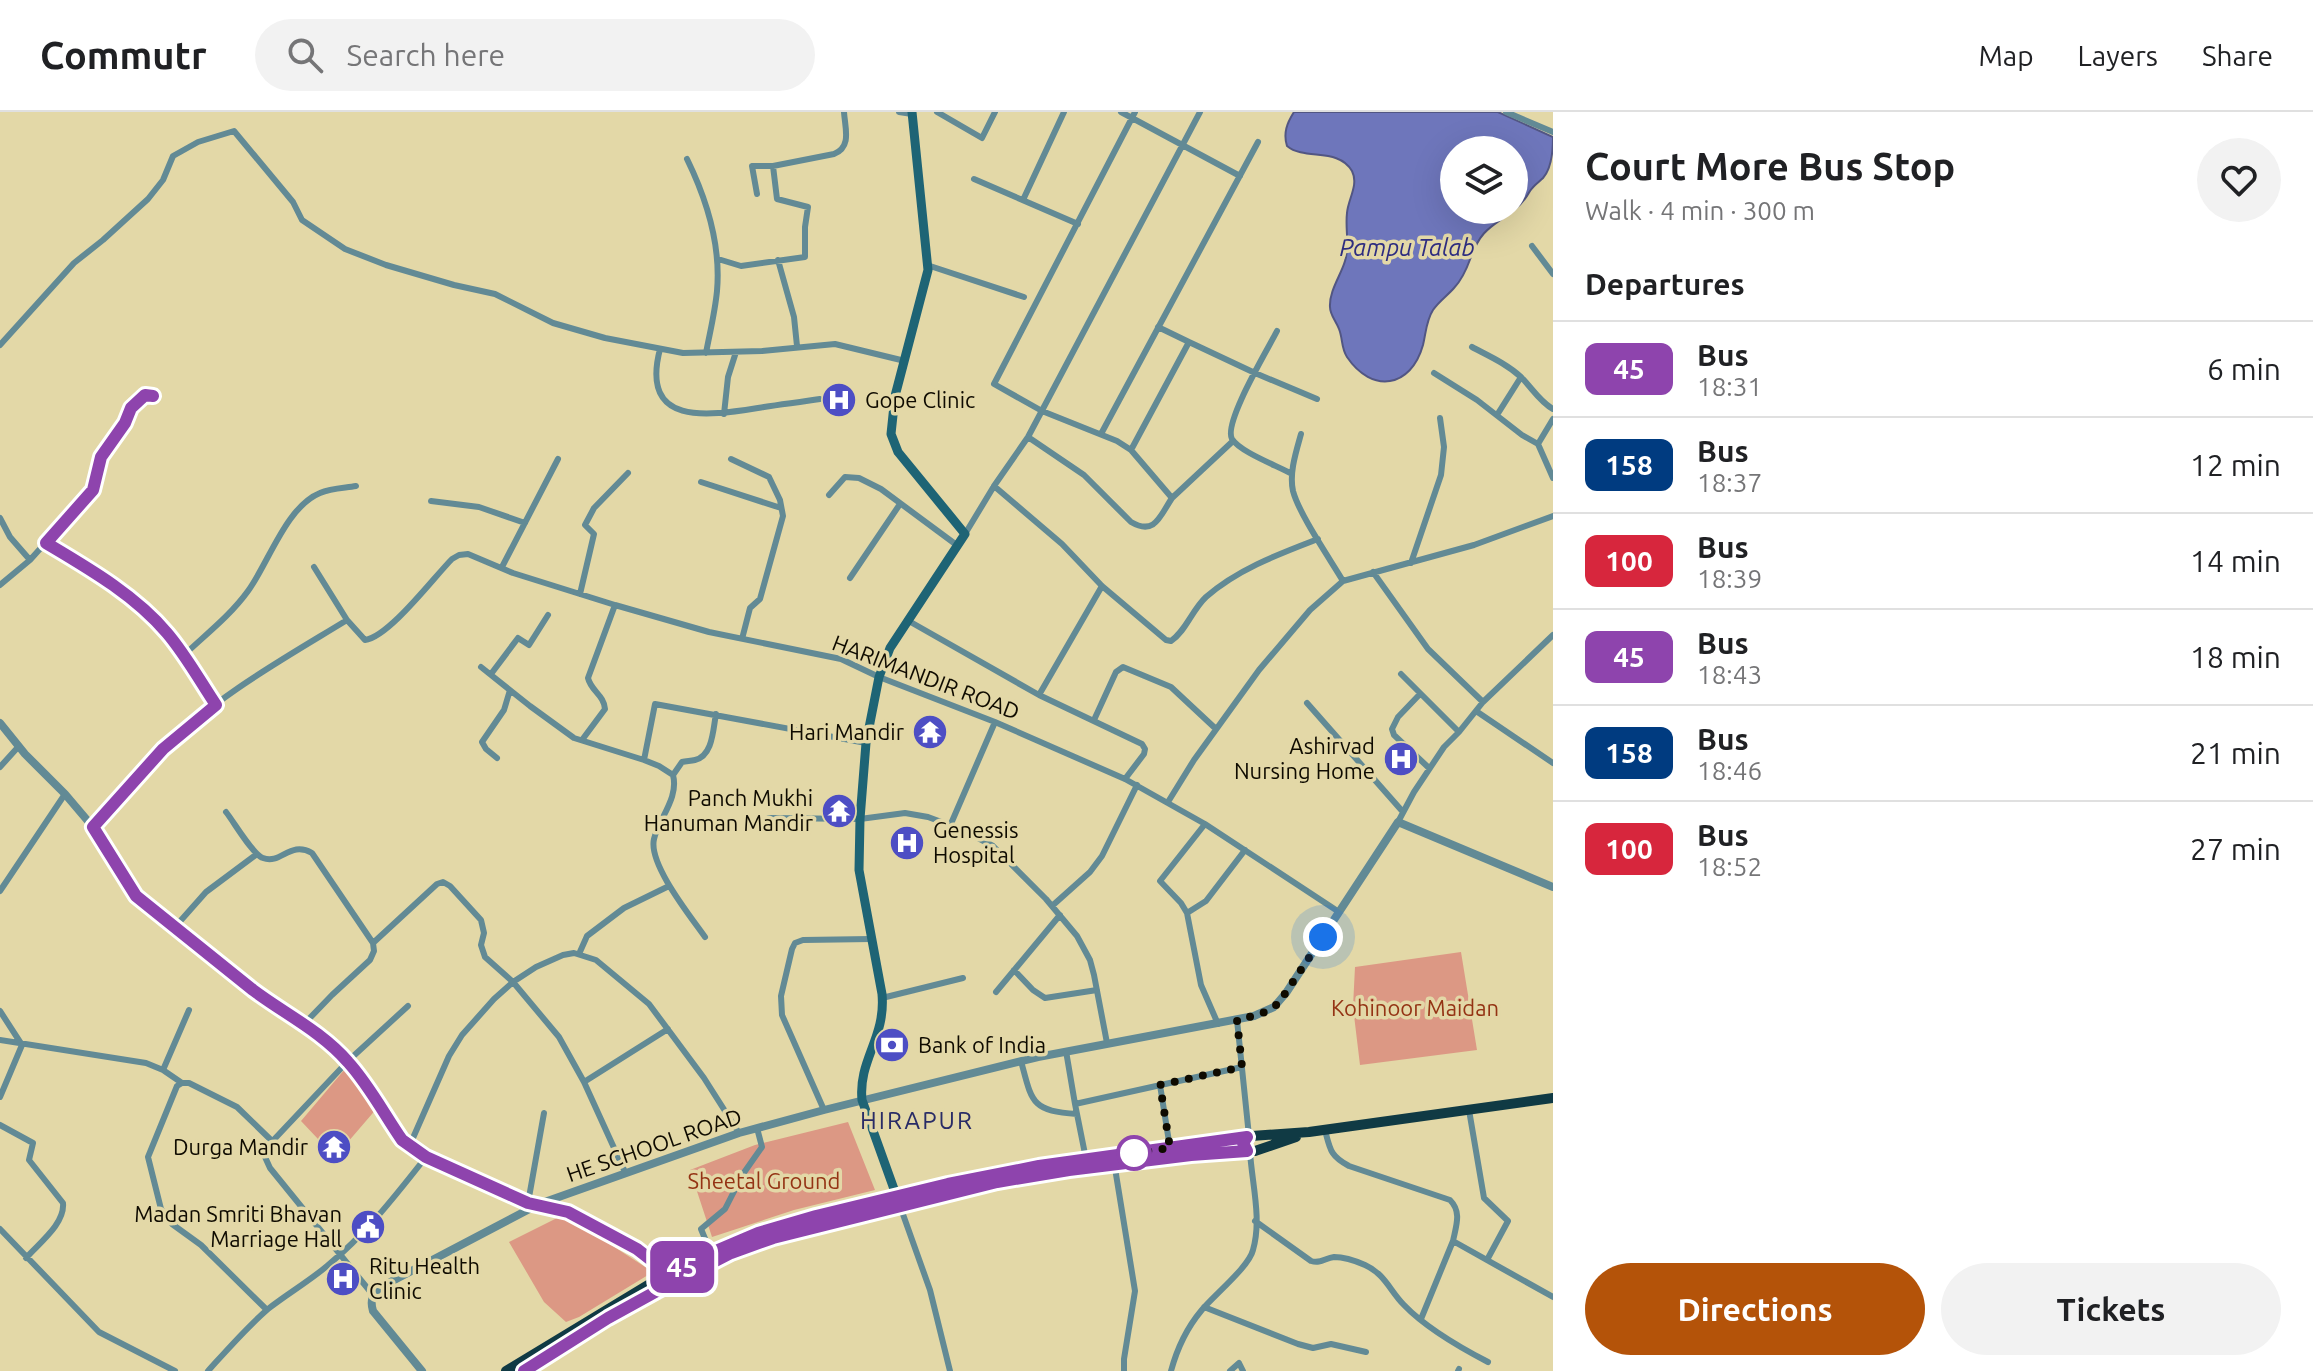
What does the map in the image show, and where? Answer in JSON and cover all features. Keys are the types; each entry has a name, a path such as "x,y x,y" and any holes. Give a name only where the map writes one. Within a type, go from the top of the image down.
{"highway":[{"path":"524,1371 711,1253 780,1226 1170,1148 1553,1098"},
{"path":"506,1371 672,1278 773,1238 980,1177 1086,1159 1251,1152 1309,1132"},
{"path":"1249,1136 1243,1143 1251,1152"}],"main road":[{"path":"899,1202 862,1100 863,1073 880,1030 883,1012 859,870 866,743 879,677 890,648 965,534 892,441 893,406 927,265 912,113"}],"street":[{"path":"757,194 752,166 773,166 840,152 847,142 844,112"},
{"path":"899,112 912,113"},
{"path":"937,112 982,138 995,112"},
{"path":"1023,200 1064,112"},
{"path":"1121,112 1134,115 1183,147 1240,176"},
{"path":"965,534 1028,437 1200,112"},
{"path":"1506,112 1553,132"},
{"path":"1134,115 994,384 1042,411 1101,434 1131,450 1172,498"},
{"path":"0,345 74,263 148,199 163,180 173,156 198,142 234,131 293,202 302,220 345,249 386,265 495,294 553,323 605,338 683,353 835,344 905,361"},
{"path":"1101,434 1258,142"},
{"path":"687,159 704,199 718,259 717,292 706,353"},
{"path":"718,259 741,266 805,257 808,207 777,199 773,166"},
{"path":"974,179 1078,224"},
{"path":"1532,246 1553,274"},
{"path":"778,260 791,304 797,346"},
{"path":"927,265 1024,297"},
{"path":"1158,327 1317,399"},
{"path":"1277,331 1233,420 1230,435 1233,441 1292,474"},
{"path":"1131,450 1189,342"},
{"path":"1472,347 1493,357 1521,377 1553,409"},
{"path":"660,349 655,378 657,390 679,410 701,415 724,414 820,399"},
{"path":"724,414 728,377 736,352"},
{"path":"1434,373 1538,444 1553,478"},
{"path":"1497,415 1521,377"},
{"path":"0,585 30,560 93,490 101,457 125,423 131,408 145,395 153,396"},
{"path":"1411,563 1441,475 1444,447 1440,418"},
{"path":"1538,444 1553,419"},
{"path":"1301,434 1292,474 1293,491 1343,581"},
{"path":"1028,437 1084,475 1131,522 1147,528 1155,524 1172,498 1233,441"},
{"path":"502,567 558,459"},
{"path":"731,459 769,477 780,500 783,516 760,599 750,608 742,639"},
{"path":"580,594 594,534 585,525 594,508 628,473"},
{"path":"829,495 845,477 859,478 881,489 958,546"},
{"path":"701,482 781,508"},
{"path":"183,656 246,593 299,507 319,493 356,486"},
{"path":"994,486 1062,544 1102,586 1171,641 1191,614 1218,588 1267,559 1318,539"},
{"path":"431,501 479,507 525,523"},
{"path":"850,578 900,504"},
{"path":"1168,802 1259,670 1310,610 1343,581 1474,545 1553,516"},
{"path":"0,518 10,537 30,560"},
{"path":"46,543 93,572 167,632 216,705"},
{"name":"HARIMANDIR ROAD","path":"347,620 362,638 370,640 376,637 411,605 452,559 468,554 580,594 709,632 841,659 1137,785 1205,824 1339,912"},
{"path":"93,827 163,749 216,705 347,620 314,567"},
{"path":"1373,572 1428,649 1483,702"},
{"path":"1039,695 1102,586"},
{"path":"582,740 605,709 605,702 590,686 588,678 615,605"},
{"path":"491,674 518,638 529,645 548,615"},
{"path":"907,620 1039,695 1142,744 1145,749 1141,759 1125,779"},
{"path":"1553,635 1483,702 1444,747 1398,822 1553,887"},
{"path":"481,667 574,738 644,760 673,775"},
{"path":"1094,720 1116,672 1123,667 1171,687 1216,729"},
{"path":"1401,674 1459,732"},
{"path":"497,758 482,742 504,710 510,690"},
{"path":"1420,694 1398,717 1392,729 1394,735 1429,768"},
{"path":"1307,703 1403,812"},
{"path":"644,760 655,704 866,743"},
{"path":"1476,711 1553,763"},
{"path":"705,937 669,886 653,845 673,795 673,775 682,762 704,756 709,748 716,714"},
{"path":"950,826 995,722"},
{"path":"0,723 93,827 136,896 262,997 305,1023 348,1061 409,1147 528,1203 568,1212 637,1249 672,1278"},
{"path":"0,742 8,733"},
{"path":"0,767 19,746"},
{"path":"1052,906 1102,856 1137,785"},
{"path":"0,891 65,794"},
{"path":"226,812 257,854 265,859 273,859 297,848 312,853 373,943 370,960 305,1023"},
{"path":"769,818 860,819 905,813 928,817 963,830 993,846 1077,936 1090,960 1107,1043"},
{"name":"HE SCHOOL ROAD","path":"373,1295 379,1288 539,1204 739,1133 1021,1061 1261,1014 1278,1004 1398,822"},
{"path":"1205,824 1160,881 1187,913 1201,985 1218,1024"},
{"path":"1187,913 1206,901 1245,850"},
{"path":"175,927 206,892 257,854"},
{"path":"373,943 437,884 443,882 450,886 481,920 484,933 482,951 513,982 559,1037 584,1082 625,1172"},
{"path":"579,954 587,936 624,908 669,886"},
{"path":"996,992 1060,915"},
{"path":"824,1110 782,1015 781,996 792,949 795,943 803,940 871,939"},
{"path":"409,1147 455,1045 494,999 536,967 563,955 579,954 596,960 642,997 704,1078 739,1133"},
{"path":"1014,970 1045,998 1097,990"},
{"path":"882,998 963,978"},
{"path":"408,1006 348,1061 271,1140 265,1157 270,1168 373,1295 373,1311 422,1371"},
{"path":"163,1070 189,1010"},
{"path":"0,1011 22,1045"},
{"path":"1237,1020 1249,1136"},
{"path":"584,1082 668,1029"},
{"path":"0,1040 146,1063 182,1083"},
{"path":"0,1097 22,1045"},
{"path":"1066,1051 1086,1159"},
{"path":"1021,1061 1031,1097 1038,1106 1049,1111 1077,1114"},
{"path":"1075,1104 1242,1067"},
{"path":"267,1310 201,1245 172,1224 161,1209 148,1157 177,1086 182,1083 189,1083 237,1107 271,1140"},
{"path":"1160,1085 1170,1148"},
{"path":"1469,1110 1484,1198 1508,1221 1487,1260"},
{"path":"528,1203 544,1113"},
{"path":"0,1125 33,1143 29,1160 63,1203 64,1210 55,1226 26,1258"},
{"path":"711,1253 701,1229 725,1209 743,1174 762,1147 757,1128"},
{"path":"1325,1130 1337,1160 1450,1200 1455,1205 1458,1216 1453,1241 1421,1319"},
{"path":"1171,1371 1183,1337 1204,1307 1253,1252 1256,1205 1250,1167 1251,1152"},
{"path":"208,1371 267,1310 340,1255 388,1204 426,1157"},
{"path":"1113,1160 1135,1291 1124,1371"},
{"path":"899,1202 930,1290 950,1371"},
{"path":"1255,1221 1311,1261 1320,1263 1332,1257 1339,1258 1375,1271 1402,1303 1421,1319 1488,1362"},
{"path":"0,1229 99,1332 175,1371"},
{"path":"1453,1241 1553,1297"},
{"path":"1204,1307 1298,1344 1313,1348 1331,1344 1366,1352"},
{"path":"1230,1371 1239,1363 1243,1371"}],"green space":[{"name":"Kohinoor Maidan","path":"1461,952 1477,1050 1360,1065 1353,1007 1355,967"},
{"path":"345,1069 378,1107 335,1157 301,1121"},
{"name":"Sheetal Ground","path":"848,1122 875,1190 794,1210 712,1237 690,1170 755,1145"},
{"path":"561,1216 653,1272 566,1322 544,1302 509,1242"}],"water":[{"name":"Pampu Talab","path":"1294,112 1498,112 1553,137 1546,174 1528,195 1528,136 1440,136 1440,224 1495,224 1479,239 1459,281 1431,314 1417,359 1410,370 1400,377 1379,381 1357,369 1345,354 1339,329 1331,313 1333,289 1346,255 1347,213 1354,187 1352,171 1338,159 1303,153 1287,146 1286,132"}],"bus line":[{"name":"45","path":"153,396 145,395 131,408 125,423 101,457 93,490 46,543 93,572 167,632 216,705 163,749 93,827 136,896 253,990 305,1023 348,1061 409,1147 528,1203 568,1212 637,1249 669,1274 758,1233 948,1184 1039,1166 1247,1137 1243,1141 1247,1151 1069,1170 997,1182 773,1238 710,1262 608,1318 524,1371"}],"place":[{"name":"Gope Clinic","path":"839,400"},
{"name":"Hari Mandir","path":"930,732"},
{"name":"Ashirvad Nursing Home","path":"1401,759"},
{"name":"Panch Mukhi Hanuman Mandir","path":"839,811"},
{"name":"Genessis Hospital","path":"907,843"},
{"name":"Bank of India","path":"892,1045"},
{"name":"Durga Mandir","path":"334,1147"},
{"name":"Madan Smriti Bhavan Marriage Hall","path":"368,1227"},
{"name":"Ritu Health Clinic","path":"343,1279"}],"district":[{"name":"HIRAPUR","path":"917,1121"}],"route":[{"path":"1134,1153 1170,1148 1160,1085 1242,1067 1237,1020 1269,1011 1278,1004 1323,937"}]}
